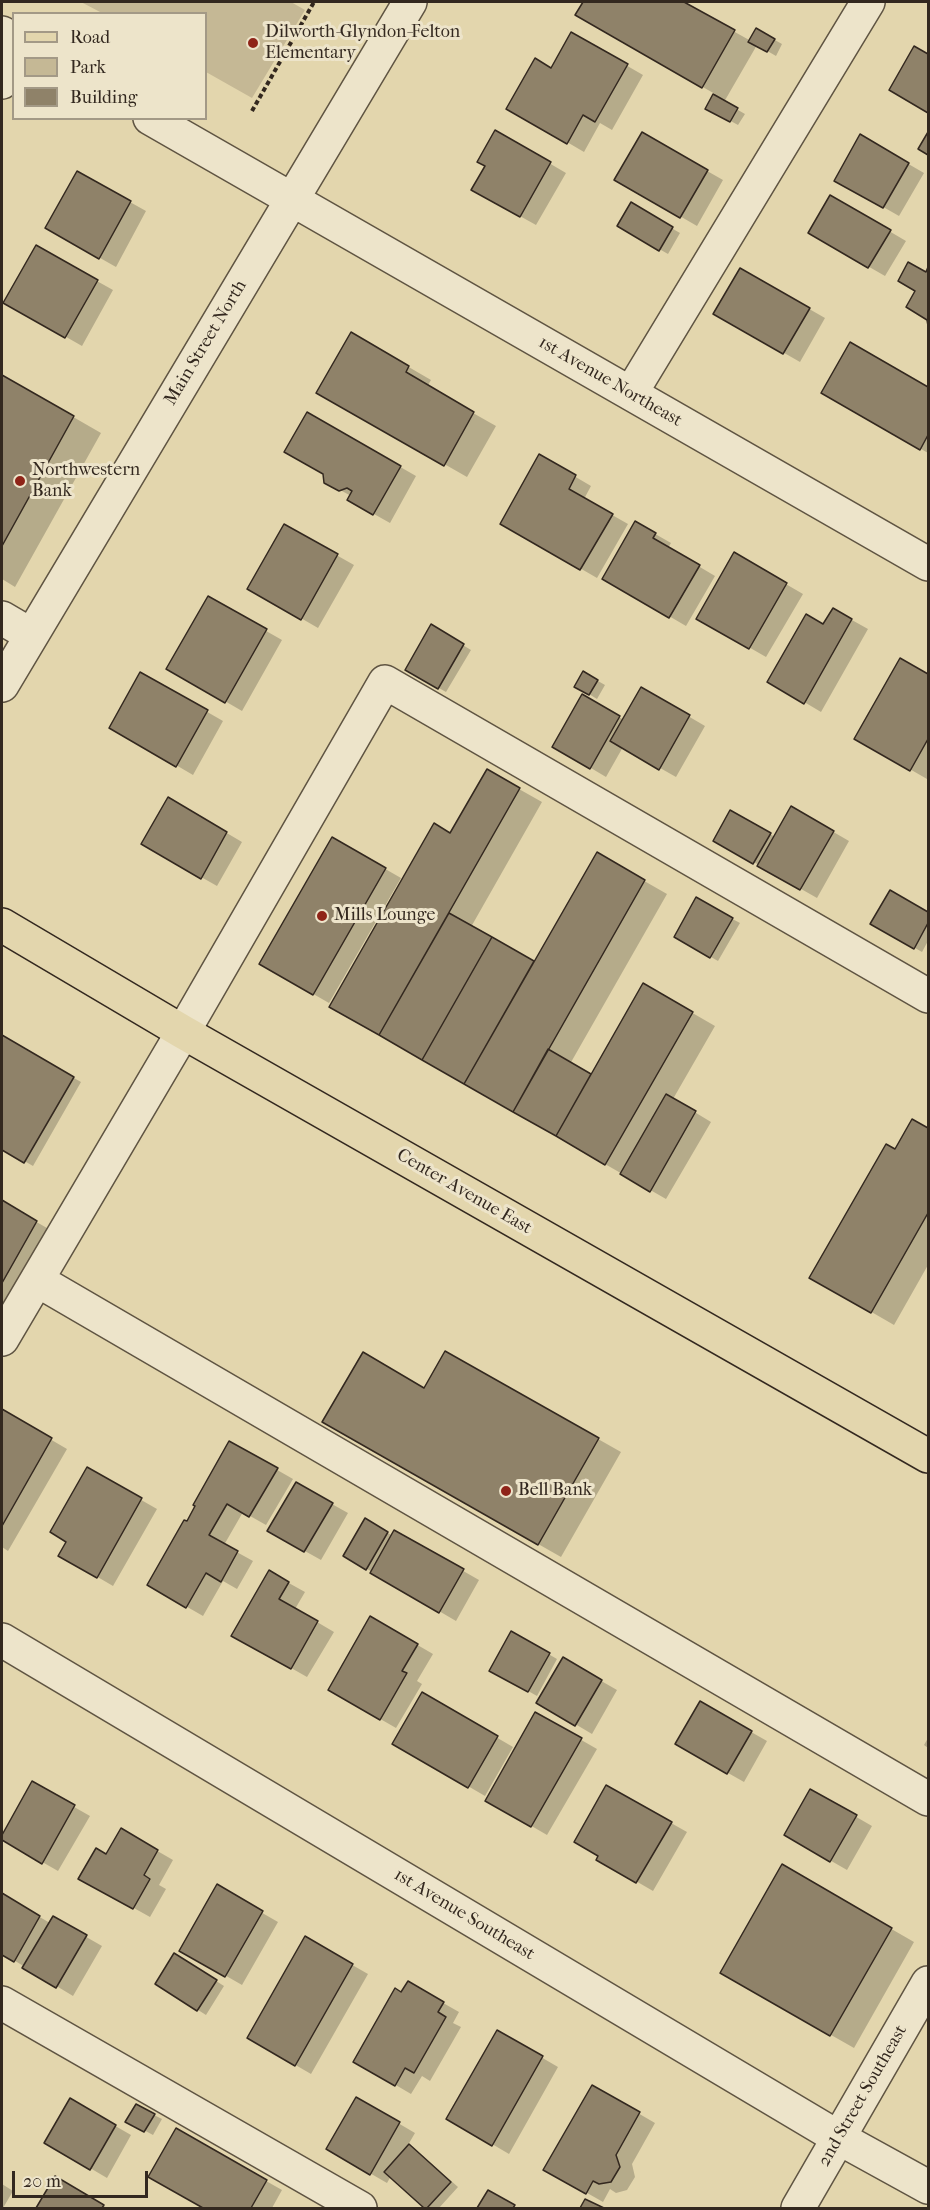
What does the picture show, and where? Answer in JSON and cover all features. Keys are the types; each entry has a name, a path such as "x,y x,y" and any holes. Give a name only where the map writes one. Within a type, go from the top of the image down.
{"main road":[{"name":"Center Avenue East","path":"2,925 183,1032 928,1456"}],"street":[{"name":"Main Street North","path":"2,685 410,2"},
{"path":"631,393 868,2"},
{"path":"2,82 12,64"},
{"name":"1st Avenue Northeast","path":"153,120 928,564"},
{"path":"2,618 31,635"},
{"path":"2,1339 385,682 928,996"},
{"path":"36,1280 928,1799"},
{"name":"1st Avenue Southeast","path":"2,1640 839,2138 928,2187"},
{"name":"2nd Street Southeast","path":"798,2208 928,1983"},
{"path":"2,2003 360,2208"}],"path":[{"path":"252,111 314,2"}],"green space":[{"name":"Dilworth-Glyndon-Felton Elementary","path":"81,2 291,2 305,10 252,98 207,73 207,12 100,12"}],"building":[{"path":"583,2 684,2 735,30 702,88 575,15"},
{"path":"756,28 775,39 767,52 748,42"},
{"path":"571,32 628,64 595,122 583,115 567,144 506,109 535,58 551,68"},
{"path":"914,46 928,54 928,113 889,90"},
{"path":"713,94 738,108 730,122 705,109"},
{"path":"495,130 551,162 520,217 471,190 485,166 477,162"},
{"path":"642,132 708,170 680,218 614,180"},
{"path":"928,132 928,155 918,149"},
{"path":"860,134 909,163 883,208 834,181"},
{"path":"77,171 131,201 99,259 45,228"},
{"path":"830,195 891,230 868,268 808,233"},
{"path":"631,202 673,227 659,251 617,226"},
{"path":"36,245 98,280 65,338 3,303"},
{"path":"908,262 926,272 928,267 928,326 927,320 906,307 915,291 898,281"},
{"path":"740,268 810,308 783,354 713,314"},
{"path":"351,332 409,366 406,372 474,412 444,466 316,393"},
{"path":"850,342 928,387 928,435 920,450 821,393"},
{"name":"Northwestern Bank","path":"2,375 74,416 2,546"},
{"path":"307,412 401,466 373,515 347,500 352,491 347,488 339,491 324,483 323,474 284,452"},
{"path":"539,454 576,475 569,489 613,514 580,570 500,524"},
{"path":"635,521 656,533 653,538 700,565 669,618 602,579"},
{"path":"284,524 338,554 301,620 247,589"},
{"path":"734,552 787,583 749,649 696,619"},
{"path":"208,596 267,629 225,703 166,669"},
{"path":"833,608 852,619 804,704 767,682 806,614 823,624"},
{"path":"431,624 464,644 438,689 405,670"},
{"path":"900,658 928,674 928,739 910,771 854,739"},
{"path":"583,671 598,680 589,695 574,687"},
{"path":"140,672 208,710 176,767 109,728"},
{"path":"641,687 690,715 659,770 610,741"},
{"path":"582,694 620,716 590,769 552,747"},
{"path":"487,769 520,788 379,1035 329,1007 434,823 450,833"},
{"path":"168,797 227,832 201,879 141,844"},
{"path":"791,806 834,831 800,890 757,866"},
{"path":"730,810 771,833 753,864 713,841"},
{"name":"Mills Lounge","path":"332,837 386,868 313,995 259,964"},
{"path":"597,852 645,880 513,1112 464,1084"},
{"path":"890,890 928,912 928,923 914,949 870,924"},
{"path":"696,897 733,918 710,958 674,937"},
{"path":"449,913 492,937 422,1060 379,1035"},
{"path":"492,937 534,961 464,1084 422,1060"},
{"path":"643,983 693,1012 605,1165 556,1136"},
{"path":"2,1035 74,1077 24,1163 2,1150"},
{"path":"548,1049 591,1074 556,1136 513,1112"},
{"path":"666,1094 696,1111 650,1192 620,1174"},
{"path":"912,1119 928,1128 928,1213 871,1313 809,1278 886,1144 895,1149"},
{"path":"2,1200 37,1221 2,1283"},
{"name":"Bell Bank","path":"445,1351 599,1438 538,1545 322,1422 363,1352 424,1388"},
{"path":"2,1409 52,1438 2,1526"},
{"path":"229,1441 278,1468 249,1517 227,1504 209,1535 238,1551 221,1582 206,1573 186,1608 147,1585 184,1520 187,1521 195,1506 193,1505"},
{"path":"87,1467 142,1498 97,1578 58,1556 66,1542 50,1532"},
{"path":"296,1482 333,1503 304,1552 267,1531"},
{"path":"365,1518 388,1532 366,1570 343,1556"},
{"path":"394,1530 464,1569 439,1613 370,1573"},
{"path":"269,1570 289,1582 279,1599 318,1621 291,1669 231,1636"},
{"path":"370,1616 418,1644 402,1671 407,1673 380,1720 328,1690"},
{"path":"511,1631 550,1653 528,1692 489,1671"},
{"path":"563,1657 602,1680 575,1726 536,1703"},
{"path":"422,1692 498,1736 468,1788 392,1744"},
{"path":"700,1701 752,1731 727,1774 675,1744"},
{"path":"535,1712 582,1738 531,1827 485,1801"},
{"path":"32,1781 75,1805 42,1864 2,1840 2,1835"},
{"path":"606,1785 672,1822 636,1883 596,1860 598,1856 574,1842"},
{"path":"810,1789 857,1815 830,1862 784,1835"},
{"path":"121,1828 158,1850 144,1875 150,1879 133,1909 78,1879 96,1848 106,1854"},
{"path":"782,1864 892,1928 830,2036 720,1973"},
{"path":"217,1884 263,1911 225,1977 179,1951"},
{"path":"2,1893 40,1916 14,1962 2,1955"},
{"path":"53,1916 87,1935 56,1988 22,1968"},
{"path":"305,1936 353,1964 295,2066 247,2038"},
{"path":"174,1953 217,1980 197,2011 155,1984"},
{"path":"408,1981 444,2002 438,2012 446,2017 414,2073 405,2068 395,2086 353,2062 395,1988 401,1992"},
{"path":"497,2030 543,2056 492,2146 446,2119"},
{"path":"592,2085 640,2112 616,2155 620,2167 611,2182 599,2184 593,2181 586,2194 543,2170"},
{"path":"356,2097 400,2122 370,2175 326,2149"},
{"path":"70,2098 116,2125 90,2170 44,2143"},
{"path":"136,2104 155,2114 144,2132 125,2122"},
{"path":"176,2128 267,2180 251,2208 203,2208 148,2177"},
{"path":"409,2144 451,2182 427,2208 424,2208 384,2172"},
{"path":"55,2176 104,2205 102,2208 36,2208"},
{"path":"488,2190 515,2205 513,2208 477,2208"},
{"path":"585,2199 604,2208 580,2208"}],"place":[{"name":"Dilworth-Glyndon-Felton Elementary","path":"253,43"},
{"name":"Northwestern Bank","path":"20,481"},
{"name":"Mills Lounge","path":"322,916"},
{"name":"Bell Bank","path":"506,1491"}]}
